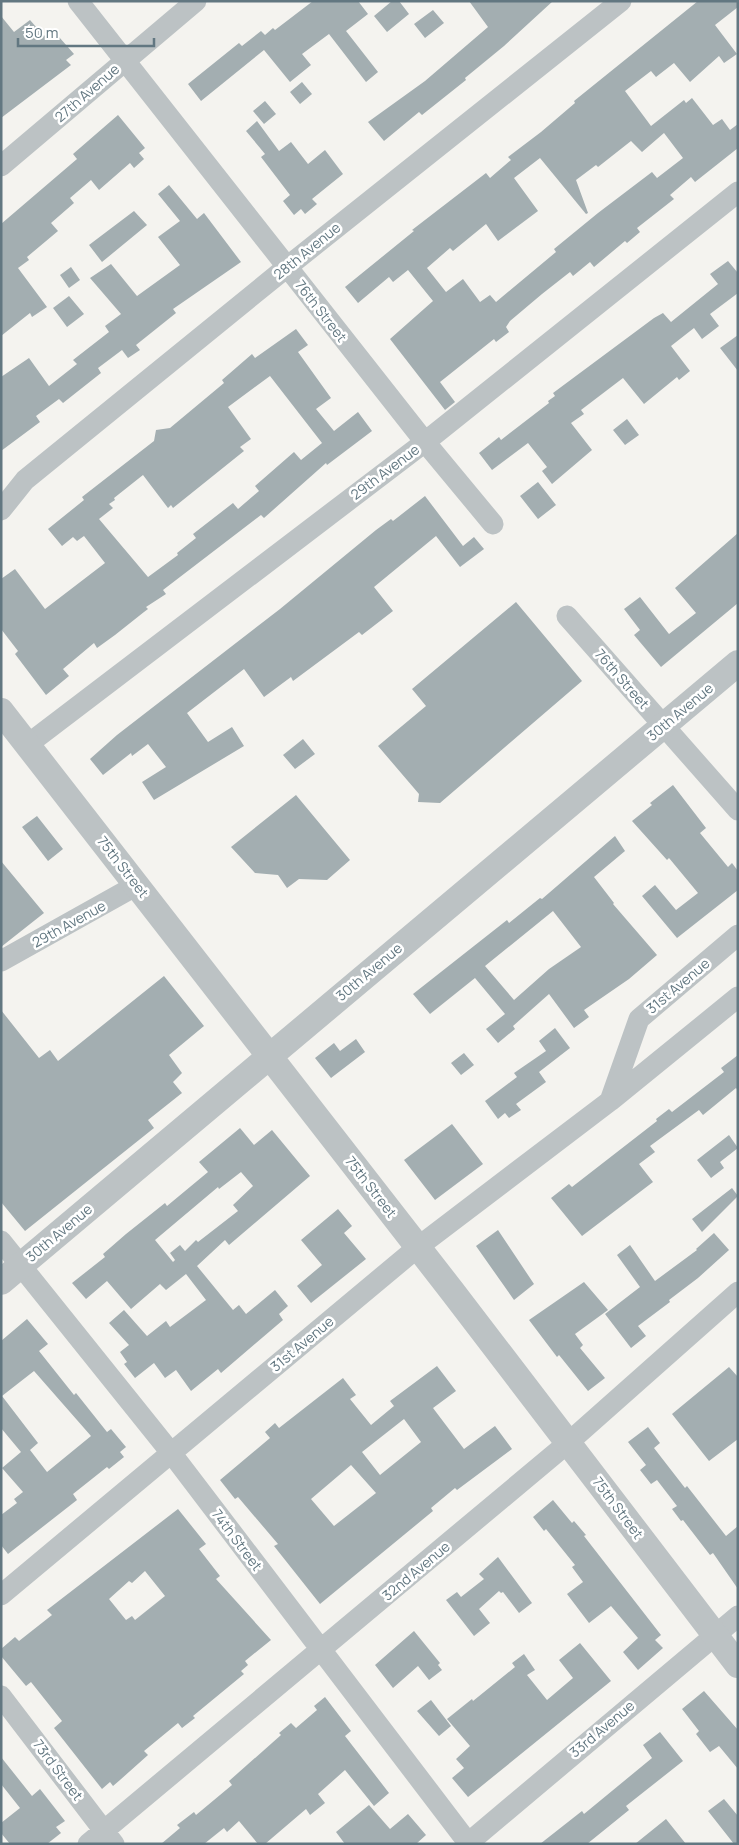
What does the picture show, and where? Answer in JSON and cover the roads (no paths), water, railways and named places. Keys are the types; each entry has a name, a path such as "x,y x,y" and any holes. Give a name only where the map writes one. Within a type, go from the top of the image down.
{"street":[{"name":"76th Street","path":"78,1 425,442 493,524"},
{"name":"27th Avenue","path":"1,166 196,1"},
{"name":"28th Avenue","path":"1,510 25,480 287,267 621,1"},
{"name":"29th Avenue","path":"28,745 425,442 738,192"},
{"name":"76th Street","path":"567,616 738,810"},
{"name":"30th Avenue","path":"11,1274 269,1055 738,663"},
{"name":"75th Street","path":"1,711 569,1442 738,1665"},
{"name":"29th Avenue","path":"1,962 137,885"},
{"name":"31st Avenue","path":"610,1101 639,1019 738,935"},
{"name":"31st Avenue","path":"1,1595 418,1247 610,1101 738,997"},
{"name":"74th Street","path":"1,1241 11,1274 172,1454 468,1843"},
{"name":"32nd Avenue","path":"102,1839 320,1650 569,1442 738,1292"},
{"name":"33rd Avenue","path":"468,1843 738,1616"},
{"name":"73rd Street","path":"1,1696 102,1839"}]}
